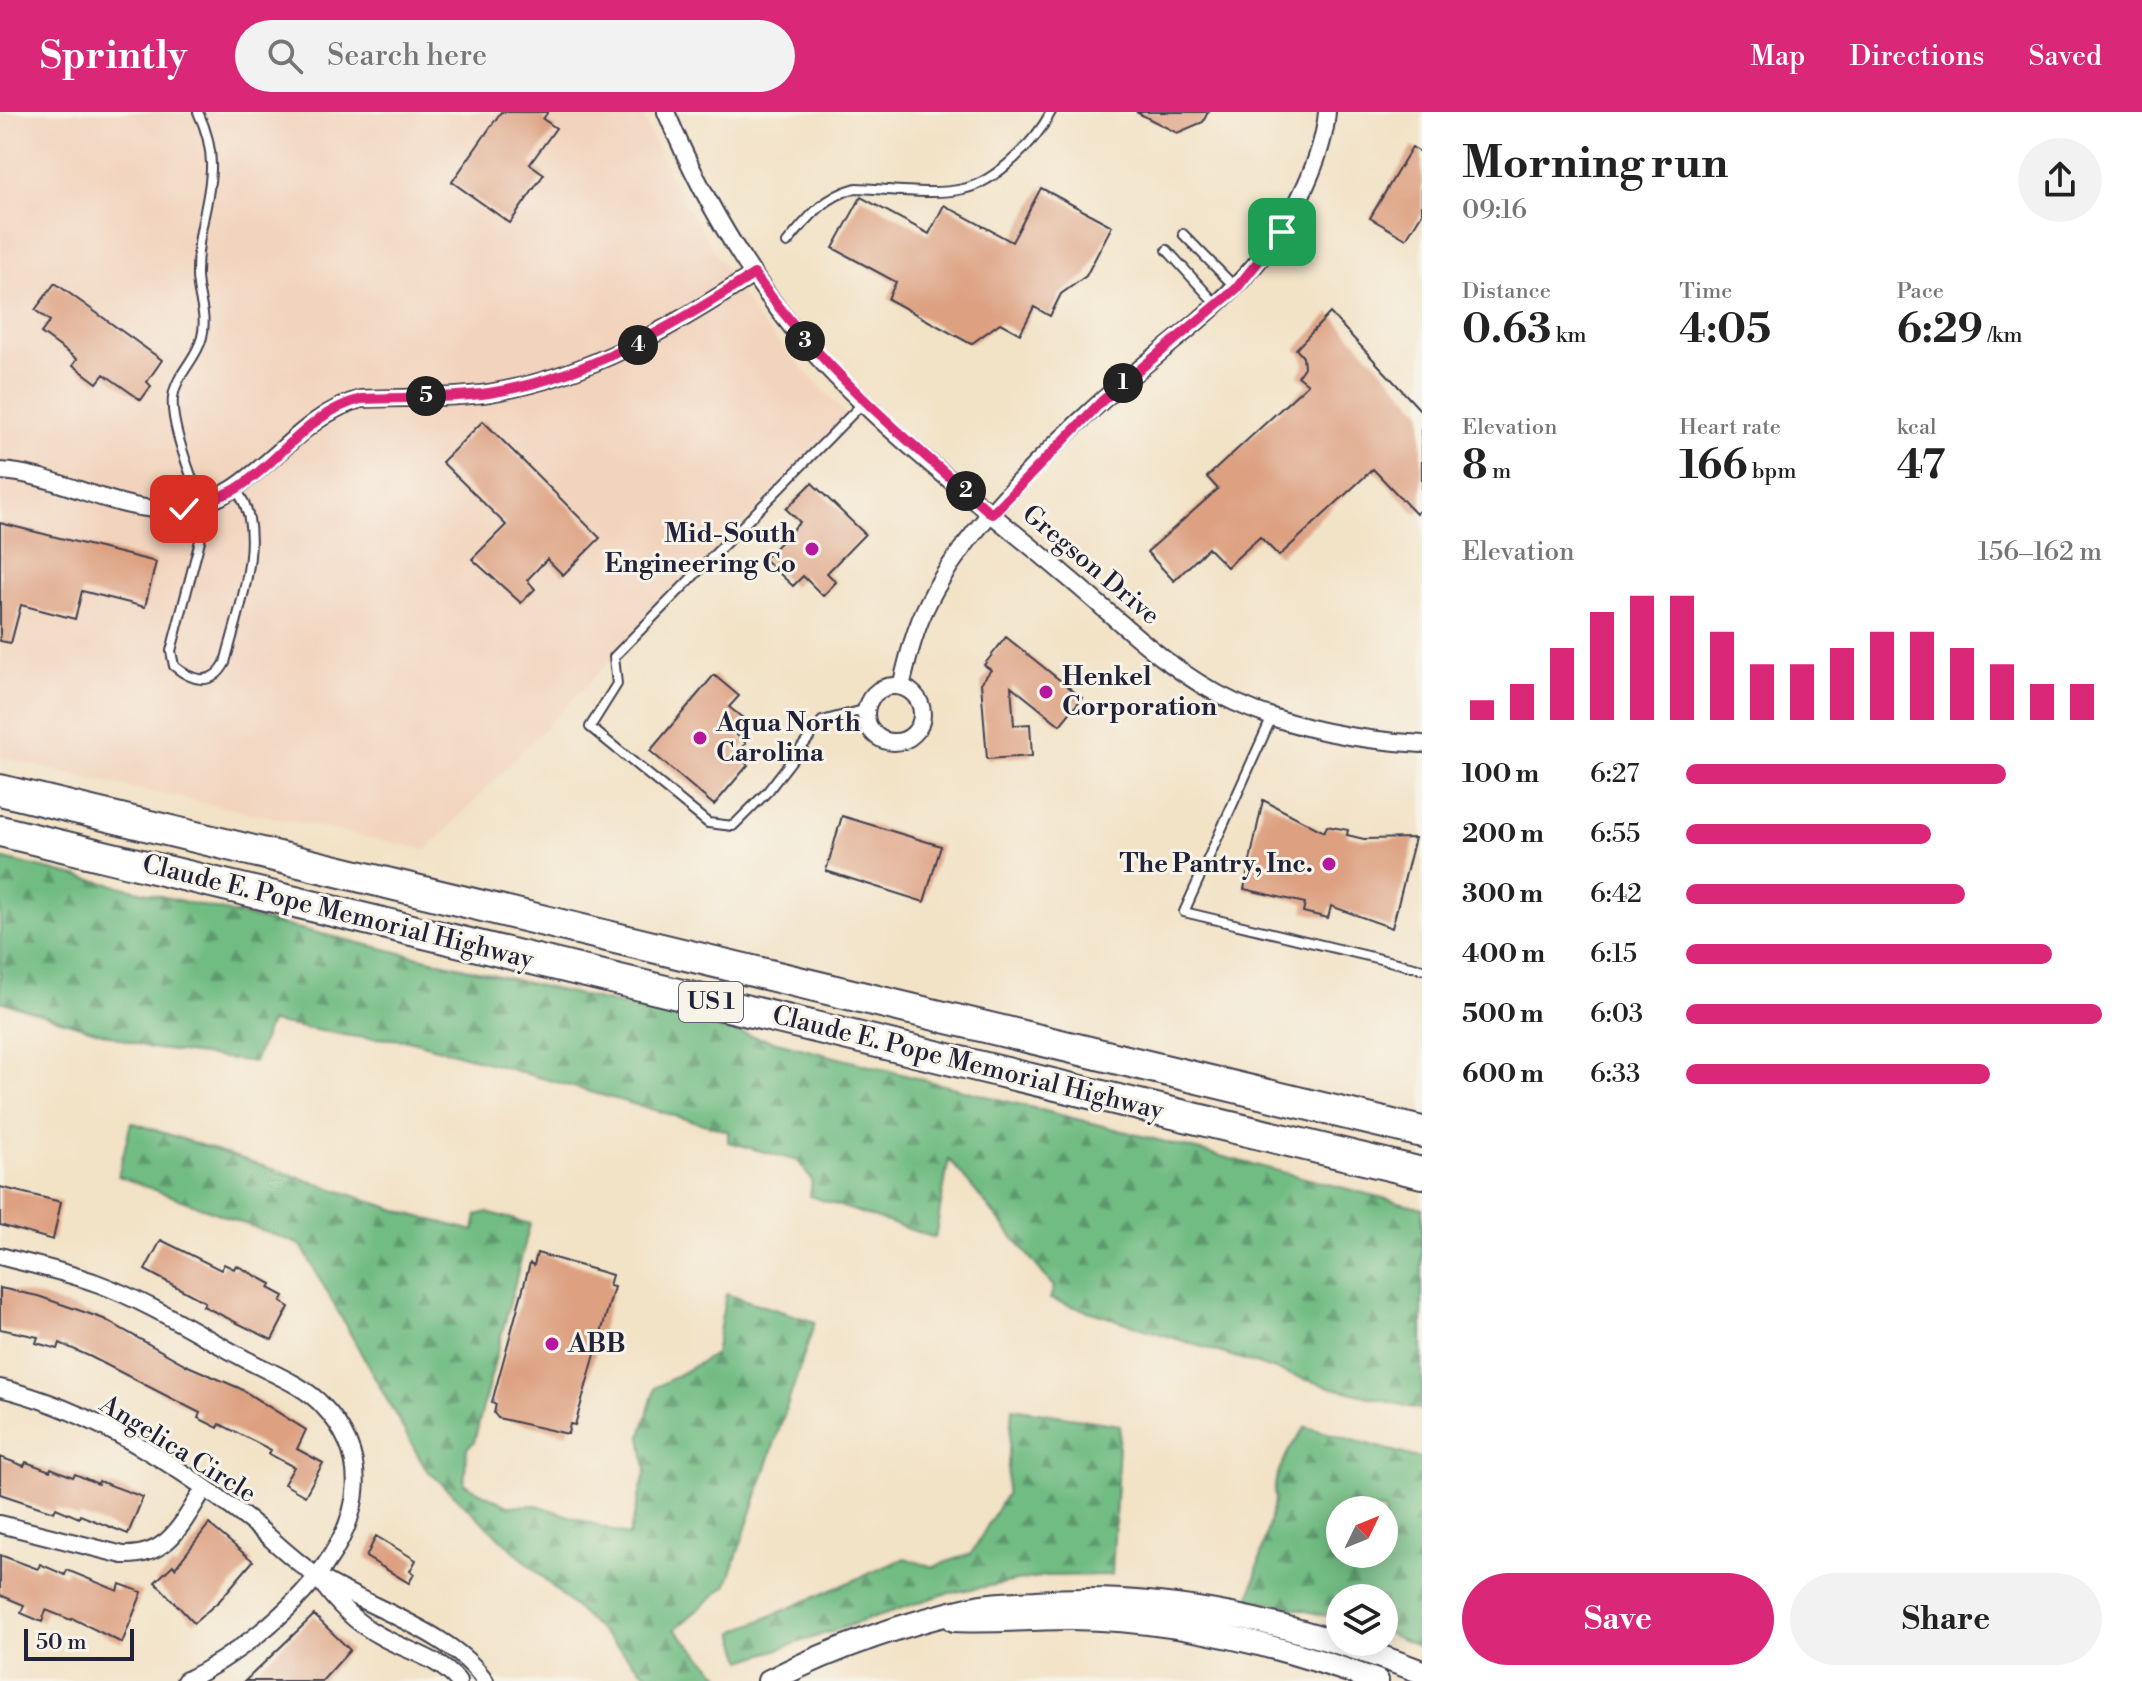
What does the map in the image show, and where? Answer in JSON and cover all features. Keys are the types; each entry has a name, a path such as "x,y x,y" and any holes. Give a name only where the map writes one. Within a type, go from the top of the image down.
{"highway":[{"name":"Claude E. Pope Memorial Highway","path":"0,790 1422,1132"},
{"name":"Claude E. Pope Memorial Highway","path":"0,831 1422,1173"}],"street":[{"name":"Gregson Drive","path":"666,112 706,199 792,327 864,403 1160,655 1231,701 1272,717 1370,741 1422,744"},
{"path":"901,687 911,642 929,600 992,514 1103,400 1218,306 1260,263 1295,210 1319,151 1327,112"},
{"path":"0,471 152,510 196,504 235,489 302,430 344,404 361,399 487,393 559,377 634,347 754,274"},
{"path":"901,687 917,697 921,706 921,725 908,739 889,742 874,733 867,709 876,693 901,687"},
{"path":"0,1256 102,1285 302,1390 324,1406 334,1418 353,1462 355,1491 344,1536 317,1576 287,1610 216,1666 185,1681"},
{"name":"Angelica Circle","path":"0,1388 59,1407 96,1424 204,1489 317,1576 448,1644 465,1656 485,1681"},
{"path":"0,1524 123,1555 142,1556 165,1544 204,1489"},
{"name":"Angelica Circle","path":"317,1576 330,1596 353,1617 379,1636 434,1662 458,1681"},
{"path":"769,1681 866,1639 933,1620 984,1606 1067,1599 1137,1602 1234,1614 1362,1649 1422,1672"},
{"path":"933,1620 1073,1618 1192,1629 1330,1664 1377,1681"}],"lane":[{"path":"198,112 211,141 213,165 197,243 196,283 205,311 205,326 201,342 177,381 173,410 202,533 171,651 174,666 188,678 206,681 219,673 225,663 251,553 251,528 243,498 235,489"},
{"path":"787,243 820,204 839,192 856,188 964,189 1005,166 1040,133 1051,112"},
{"path":"1183,234 1236,289"},
{"path":"1167,250 1218,306"},
{"path":"864,403 614,657 617,684 590,727 708,823 733,826 768,791 822,721 867,709"},
{"path":"1272,717 1184,912 1422,969"}],"shaded area":[{"path":"0,112 641,112 677,192 758,320 847,416 427,850 84,778 0,757"}],"green space":[{"path":"0,858 765,1039 1422,1208 1422,1410 1333,1388 1050,1299 1054,1287 949,1159 935,1238 810,1196 812,1181 798,1161 728,1142 728,1131 408,1040 356,1037 270,1022 254,1062 150,1048 0,1001"},
{"path":"131,1122 409,1214 474,1231 477,1215 487,1212 530,1224 474,1442 467,1448 464,1484 508,1506 537,1505 629,1536 646,1470 641,1436 655,1388 715,1354 726,1294 815,1322 727,1585 675,1629 720,1675 713,1681 654,1681 425,1468 301,1245 118,1176"},
{"path":"1012,1408 1120,1425 1112,1575 1045,1576 944,1594 743,1661 734,1632 905,1558 932,1567 971,1554 1006,1494"},
{"path":"1306,1427 1422,1459 1422,1648 1398,1638 1398,1584 1326,1584 1326,1616 1250,1598 1275,1499 1276,1481 1289,1451"}],"building":[{"path":"501,112 548,112 543,119 556,128 530,164 544,174 510,223 452,182"},
{"path":"1136,112 1208,112 1203,122 1177,133"},
{"path":"1412,147 1422,153 1422,213 1406,239 1370,218"},
{"path":"1041,188 1112,226 1086,276 1061,294 1050,316 1034,307 1020,334 1000,323 971,344 888,299 896,282 833,248 861,197 929,234 944,205 1012,242"},
{"path":"55,283 162,360 147,382 151,386 141,400 104,374 97,383 73,365 77,359 41,333 50,321 35,310"},
{"path":"1330,313 1422,412 1422,508 1416,514 1373,469 1279,556 1260,537 1227,567 1208,548 1174,581 1147,552 1218,489 1207,477 1308,384 1298,376 1304,367 1303,357 1296,349"},
{"path":"483,421 600,538 563,575 547,559 527,580 535,589 521,603 472,559 506,525 442,462"},
{"name":"Mid-South Engineering Co","path":"812,483 865,534 827,573 836,582 823,596 803,576 793,586 764,559 800,522 786,509"},
{"path":"0,523 156,562 145,607 82,591 75,619 21,605 11,643 0,641"},
{"name":"Henkel Corporation","path":"1006,637 1082,698 1060,725 1011,686 1014,725 1030,724 1032,756 987,759 981,683 991,670 984,665"},
{"name":"Aqua North Carolina","path":"714,675 739,696 729,707 744,719 733,732 746,743 736,755 748,765 714,805 650,751"},
{"name":"The Pantry, Inc.","path":"1263,800 1324,832 1327,826 1348,830 1347,835 1364,839 1415,838 1392,928 1331,906 1328,918 1303,912 1305,903 1244,889"},
{"path":"842,816 941,846 924,902 826,871"},
{"path":"0,1187 61,1202 53,1240 0,1225"},
{"path":"161,1240 221,1270 224,1264 234,1269 236,1265 271,1284 269,1288 284,1296 281,1302 289,1307 272,1340 203,1306 205,1302 145,1270"},
{"name":"ABB","path":"537,1253 612,1275 609,1286 614,1287 575,1425 570,1424 568,1434 498,1418 494,1413 496,1404 492,1402 530,1263 534,1265"},
{"path":"0,1288 38,1296 104,1319 188,1366 239,1388 306,1430 297,1449 323,1463 305,1496 284,1484 294,1467 269,1454 271,1450 220,1424 218,1428 198,1418 200,1413 60,1343 58,1349 36,1343 38,1337 0,1329"},
{"path":"0,1457 24,1466 26,1462 73,1477 75,1474 143,1497 128,1534 80,1515 79,1518 56,1508 54,1512 0,1494"},
{"path":"209,1524 253,1561 220,1600 194,1623 155,1582 173,1565 175,1568"},
{"path":"376,1536 416,1560 410,1571 414,1574 409,1583 366,1557"},
{"path":"0,1555 38,1569 40,1564 65,1575 67,1570 118,1591 120,1584 142,1592 122,1643 72,1618 46,1610 42,1622 21,1613 24,1605 0,1595"},
{"path":"314,1615 350,1650 322,1681 245,1681"}],"place":[{"name":"Mid-South Engineering Co","path":"812,549"},
{"name":"Henkel Corporation","path":"1046,692"},
{"name":"Aqua North Carolina","path":"700,738"},
{"name":"The Pantry, Inc.","path":"1329,864"},
{"name":"ABB","path":"552,1344"}],"route":[{"path":"184,509 235,489 302,430 344,404 361,399 487,393 559,377 634,347 754,274 792,327 850,389 992,514 1103,400 1236,289 1282,232"}]}
